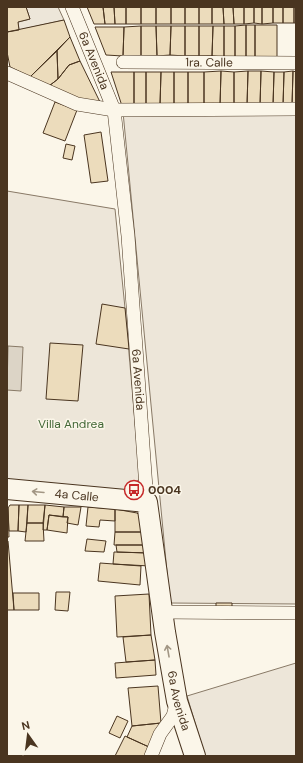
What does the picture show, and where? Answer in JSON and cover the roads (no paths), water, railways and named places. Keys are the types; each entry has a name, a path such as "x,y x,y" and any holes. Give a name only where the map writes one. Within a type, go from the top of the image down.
{"main road":[{"name":"4a Calle","path":"7,489 147,502"},
{"name":"6a Avenida","path":"147,502 162,612 177,700 195,756"}],"street":[{"name":"6a Avenida","path":"74,9 114,110 128,236 147,502"},
{"name":"1ra. Calle","path":"123,62 296,63"},
{"path":"7,73 77,104 114,110 296,109"},
{"path":"162,612 296,613"},
{"path":"151,756 160,734 173,716 177,700"}],"place":[{"name":"0004","path":"134,490"}],"park label":[{"name":"Villa Andrea","path":"71,424"}]}
